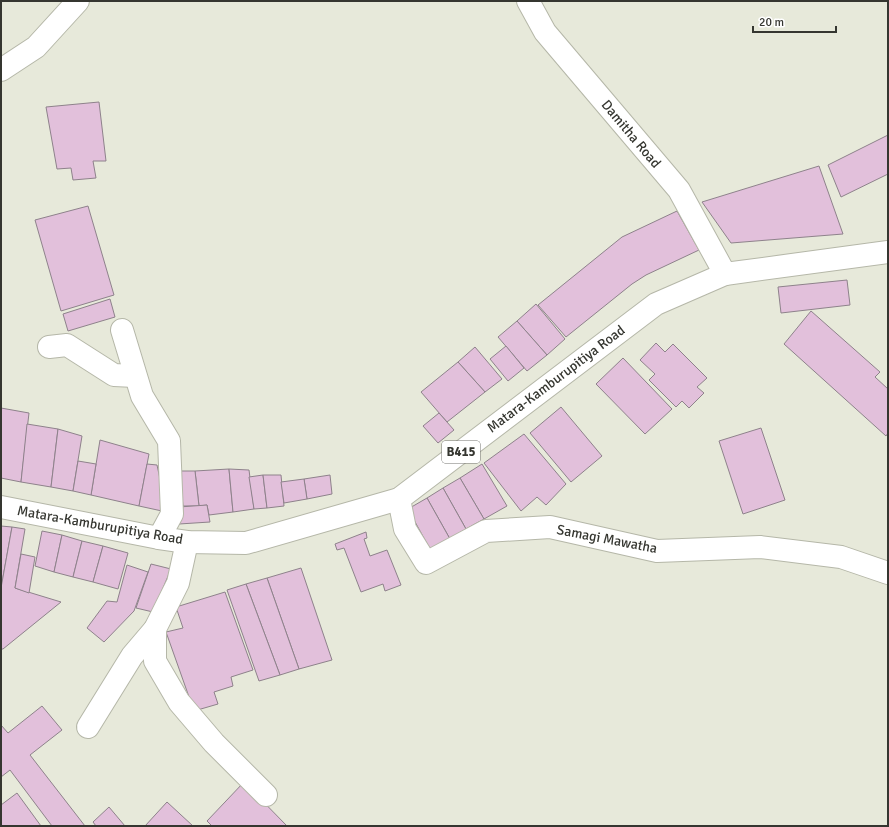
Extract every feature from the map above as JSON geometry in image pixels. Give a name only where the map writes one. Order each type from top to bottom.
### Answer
[{"type":"street","points":[[1,70],[36,47],[78,1]]},
{"type":"street","name":"Damitha Road","points":[[528,1],[545,32],[679,190],[725,274]]},
{"type":"street","name":"Matara-Kamburupitiya Road","points":[[1,507],[159,538],[187,542],[246,543],[399,499],[656,304],[725,274],[888,252]]},
{"type":"street","points":[[122,330],[142,396],[169,441],[172,514],[159,538]]},
{"type":"street","points":[[49,347],[67,344],[114,375],[135,376]]},
{"type":"street","name":"Samagi Mawatha","points":[[399,499],[405,529],[426,563],[486,531],[550,527],[657,551],[760,547],[841,557],[888,573]]},
{"type":"street","points":[[88,727],[132,656],[155,629],[178,584],[187,542]]},
{"type":"street","points":[[155,629],[155,661],[179,702],[214,743],[266,795]]},
{"type":"building","points":[[99,102],[106,161],[93,161],[96,178],[73,180],[71,168],[57,169],[46,107]]},
{"type":"building","points":[[888,135],[888,174],[841,197],[828,165]]},
{"type":"building","points":[[819,166],[843,234],[731,243],[702,202]]},
{"type":"building","points":[[88,206],[114,295],[61,311],[35,220]]},
{"type":"building","points":[[677,211],[699,250],[646,275],[632,284],[566,337],[538,305],[622,237]]},
{"type":"building","points":[[847,280],[850,305],[781,313],[778,287]]},
{"type":"building","points":[[110,299],[115,317],[68,331],[63,314]]},
{"type":"building","points":[[536,304],[565,339],[547,355],[517,321]]},
{"type":"building","points":[[811,311],[880,372],[875,377],[888,389],[888,433],[886,436],[784,344]]},
{"type":"building","points":[[517,321],[547,355],[527,371],[498,337]]},
{"type":"building","points":[[656,343],[665,352],[673,344],[707,378],[697,387],[704,393],[689,408],[682,401],[676,407],[649,380],[655,374],[640,360]]},
{"type":"building","points":[[506,346],[524,368],[508,381],[490,359]]},
{"type":"building","points":[[475,347],[502,379],[485,392],[458,362]]},
{"type":"building","points":[[623,358],[672,409],[645,434],[596,384]]},
{"type":"building","points":[[458,362],[485,392],[447,422],[421,392]]},
{"type":"building","points":[[561,407],[602,456],[571,482],[530,433]]},
{"type":"building","points":[[1,408],[29,413],[21,482],[1,478]]},
{"type":"building","points":[[439,413],[454,430],[438,443],[423,426]]},
{"type":"building","points":[[27,424],[58,429],[51,487],[21,482]]},
{"type":"building","points":[[761,428],[785,500],[743,514],[719,441]]},
{"type":"building","points":[[58,429],[82,436],[73,491],[51,487]]},
{"type":"building","points":[[524,434],[566,484],[546,505],[537,497],[521,511],[484,463]]},
{"type":"building","points":[[100,440],[149,454],[139,506],[91,495]]},
{"type":"building","points":[[78,461],[96,464],[91,495],[73,491]]},
{"type":"building","points":[[147,464],[157,465],[164,498],[162,511],[139,506]]},
{"type":"building","points":[[482,464],[507,506],[484,519],[460,478]]},
{"type":"building","points":[[229,469],[233,512],[209,515],[207,505],[199,506],[195,471]]},
{"type":"building","points":[[229,469],[249,470],[254,509],[233,512]]},
{"type":"building","points":[[179,471],[195,471],[199,506],[183,506]]},
{"type":"building","points":[[263,475],[267,508],[254,509],[249,477]]},
{"type":"building","points":[[263,475],[281,475],[284,506],[267,508]]},
{"type":"building","points":[[330,475],[332,494],[307,499],[304,479]]},
{"type":"building","points":[[460,478],[484,519],[466,529],[443,488]]},
{"type":"building","points":[[304,479],[307,499],[284,503],[281,482]]},
{"type":"building","points":[[443,488],[466,529],[450,539],[427,498]]},
{"type":"building","points":[[427,498],[450,539],[431,551],[408,509]]},
{"type":"building","points":[[207,505],[210,522],[179,524],[179,507]]},
{"type":"building","points":[[1,526],[12,527],[1,588]]},
{"type":"building","points":[[12,527],[25,529],[15,588],[61,602],[3,649],[1,649],[1,588]]},
{"type":"building","points":[[42,531],[62,535],[54,572],[35,566]]},
{"type":"building","points":[[366,532],[367,538],[364,539],[370,556],[387,550],[401,585],[385,591],[383,584],[361,592],[344,548],[337,550],[335,544]]},
{"type":"building","points":[[62,535],[82,541],[73,577],[54,572]]},
{"type":"building","points":[[82,541],[103,546],[93,582],[73,577]]},
{"type":"building","points":[[103,546],[128,553],[118,589],[93,582]]},
{"type":"building","points":[[21,554],[35,557],[29,593],[15,588]]},
{"type":"building","points":[[151,564],[171,569],[153,612],[136,608]]},
{"type":"building","points":[[127,565],[148,572],[134,611],[104,642],[87,628],[107,601],[117,602]]},
{"type":"building","points":[[301,568],[332,660],[299,669],[267,578]]},
{"type":"building","points":[[267,578],[299,669],[280,675],[246,584]]},
{"type":"building","points":[[246,584],[280,675],[259,681],[227,590]]},
{"type":"building","points":[[225,592],[253,670],[231,677],[233,686],[214,692],[218,704],[194,711],[166,632],[183,628],[176,607]]},
{"type":"building","points":[[42,706],[62,730],[30,755],[85,826],[52,826],[10,770],[1,777],[1,725],[8,733]]},
{"type":"building","points":[[244,782],[287,826],[212,826],[207,821]]},
{"type":"building","points":[[17,793],[41,826],[1,826],[1,805]]},
{"type":"building","points":[[167,802],[193,826],[145,826]]},
{"type":"building","points":[[109,807],[125,826],[96,826],[93,822]]}]
